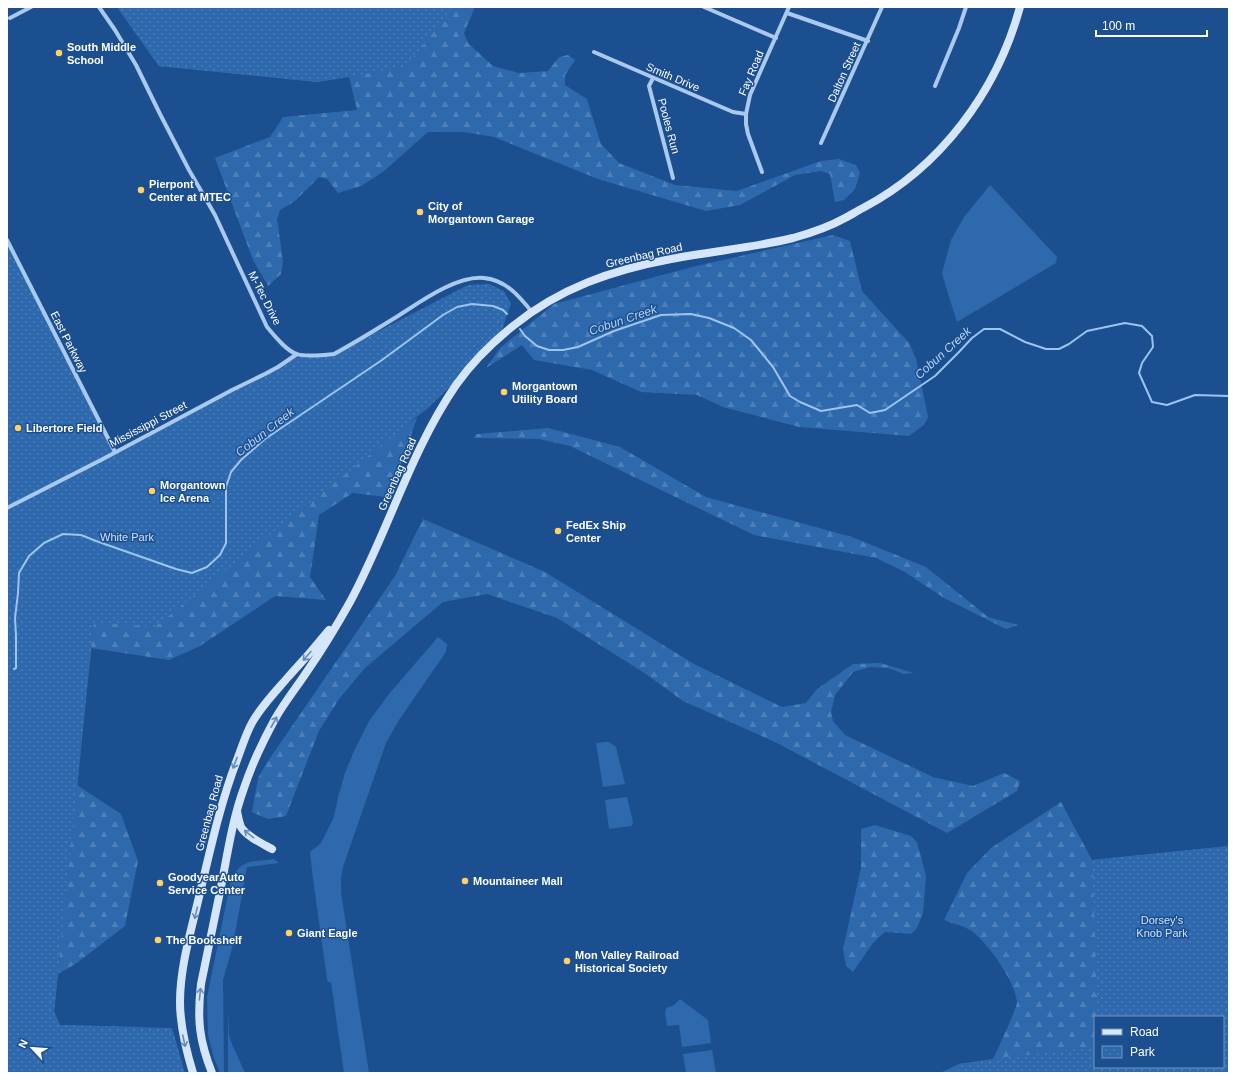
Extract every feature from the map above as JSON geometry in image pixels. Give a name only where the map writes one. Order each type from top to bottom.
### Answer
[{"type":"main road","name":"Greenbag Road","points":[[212,1073],[201,1040],[198,1016],[201,984],[236,811],[262,742],[342,616],[370,562],[417,454],[444,404],[458,382],[478,359],[513,326],[553,299],[601,276],[670,259],[735,249],[795,237],[819,230],[844,219],[875,202],[918,171],[940,150],[960,126],[984,91],[1001,60],[1015,26],[1020,7]]},
{"type":"main road","name":"Greenbag Road","points":[[193,1073],[186,1052],[183,1034],[180,1000],[182,979],[220,808],[248,731],[262,707],[342,616]]},
{"type":"main road","points":[[236,811],[244,831],[272,849]]},
{"type":"street","points":[[10,18],[31,7]]},
{"type":"street","name":"M-Tec Drive","points":[[98,7],[115,30],[136,65],[185,163],[215,215],[267,327],[277,338],[296,354]]},
{"type":"street","points":[[704,7],[776,38]]},
{"type":"street","name":"Fay Road","points":[[762,172],[748,134],[746,114],[750,95],[789,7]]},
{"type":"street","name":"Dalton Street","points":[[821,143],[882,7]]},
{"type":"street","points":[[935,86],[966,7]]},
{"type":"street","points":[[787,13],[868,41]]},
{"type":"street","name":"Smith Drive","points":[[594,52],[733,112],[746,114]]},
{"type":"street","name":"Pooles Run","points":[[653,78],[649,86],[674,178]]},
{"type":"street","name":"East Parkway","points":[[7,240],[115,452]]},
{"type":"street","points":[[296,354],[322,356],[334,354],[453,284],[472,278],[484,278],[499,282],[511,289],[532,312]]},
{"type":"street","name":"Mississippi Street","points":[[7,508],[271,371],[296,354]]},
{"type":"green space","points":[[117,7],[475,7],[464,33],[468,43],[493,66],[519,73],[548,71],[559,57],[568,55],[575,60],[565,75],[565,85],[587,99],[601,144],[619,163],[675,185],[737,191],[821,161],[839,159],[856,165],[860,173],[855,189],[844,200],[835,202],[830,174],[821,171],[795,175],[740,205],[706,211],[598,179],[494,137],[464,132],[428,132],[383,172],[361,186],[338,193],[327,179],[319,177],[295,201],[280,210],[277,218],[283,262],[281,274],[268,286],[253,260],[215,158],[270,137],[283,117],[357,110],[349,77],[317,82],[159,66]]},
{"type":"green space","points":[[117,7],[452,7],[406,67],[317,82],[159,66]]},
{"type":"green space","points":[[990,185],[1057,257],[1056,263],[957,322],[942,273],[951,240],[964,217]]},
{"type":"green space","points":[[833,235],[850,241],[862,291],[909,343],[916,359],[928,417],[924,425],[909,436],[799,427],[723,407],[697,395],[641,392],[592,370],[534,360],[522,345],[486,368],[500,348],[554,304],[692,267]]},
{"type":"green space","name":"White Park","points":[[7,240],[115,452],[297,354],[334,354],[468,285],[489,284],[504,291],[511,304],[500,338],[428,408],[155,627],[94,622],[54,1012],[60,1025],[172,1028],[185,1073],[7,1073]]},
{"type":"green space","points":[[417,418],[403,459],[385,497],[353,493],[319,515],[310,577],[326,600],[275,596],[200,646],[169,660],[91,648],[77,785],[121,814],[138,861],[125,926],[77,963],[58,974],[54,1012],[60,1025],[142,1027],[138,1073],[7,1073],[7,689],[16,668]]},
{"type":"green space","points":[[548,428],[620,447],[706,497],[852,537],[926,567],[988,617],[1018,625],[1006,629],[944,598],[903,571],[876,558],[754,535],[570,446],[539,439],[474,438],[477,434]]},
{"type":"green space","points":[[423,519],[545,572],[694,664],[782,707],[806,703],[817,689],[853,664],[880,663],[914,673],[904,674],[888,668],[870,667],[853,672],[835,695],[831,712],[833,721],[845,735],[933,777],[973,786],[1004,773],[1020,781],[1017,791],[947,833],[775,742],[683,701],[646,674],[557,618],[487,594],[443,602],[365,668],[339,699],[319,731],[286,816],[268,819],[252,812],[258,778],[266,764],[395,576]]},
{"type":"green space","points":[[438,637],[447,644],[446,652],[399,720],[386,743],[343,867],[341,892],[369,1073],[344,1073],[331,982],[328,982],[327,979],[310,852],[321,843],[333,819],[345,773],[369,721],[389,694]]},
{"type":"green space","points":[[609,742],[616,747],[625,784],[603,787],[596,743]]},
{"type":"green space","points":[[627,797],[633,822],[632,826],[609,829],[605,800]]},
{"type":"green space","points":[[1061,802],[1092,860],[1229,846],[1229,1073],[940,1073],[959,1064],[993,1059],[1017,1002],[1012,984],[986,945],[970,930],[944,920],[967,873],[991,848]]},
{"type":"green space","points":[[875,825],[911,836],[917,842],[926,876],[923,913],[917,928],[911,934],[885,932],[873,943],[853,972],[846,966],[843,949],[861,868],[861,829]]},
{"type":"green space","name":"Dorsey's Knob Park","points":[[1229,846],[1229,1073],[958,1073],[959,1064],[1094,1046],[1094,1068],[1224,1068],[1224,1016],[1098,1016],[1092,860]]},
{"type":"green space","points":[[274,859],[279,863],[247,867],[233,945],[223,980],[224,1073],[220,1073],[214,1058],[208,1035],[207,997],[230,885],[237,870],[246,863]]},
{"type":"green space","points":[[680,999],[708,1020],[711,1043],[682,1047],[679,1025],[667,1026],[665,1012],[666,1008],[674,1005]]},
{"type":"green space","points":[[228,1011],[229,1035],[245,1073],[228,1073]]},
{"type":"green space","points":[[712,1050],[716,1073],[686,1073],[683,1054]]},
{"type":"waterway","name":"Cobun Creek","points":[[14,669],[16,668],[15,618],[19,573],[29,556],[44,543],[63,534],[81,535],[176,569],[192,573],[207,567],[220,555],[226,543],[226,487],[231,472],[241,460],[265,439],[382,360],[443,315],[457,307],[472,304],[493,306],[503,310],[507,314]]},
{"type":"waterway","name":"Cobun Creek","points":[[520,329],[525,336],[537,346],[549,350],[563,350],[578,347],[614,331],[661,315],[691,314],[709,318],[734,328],[751,340],[773,367],[790,396],[800,402],[821,411],[857,405],[870,413],[885,410],[935,376],[972,338],[984,329],[1000,329],[1025,342],[1046,349],[1059,349],[1069,344],[1087,331],[1125,323],[1142,326],[1152,336],[1153,347],[1142,363],[1139,373],[1152,402],[1167,405],[1195,395],[1229,396]]},
{"type":"place","name":"South Middle School","points":[[59,53]]},
{"type":"place","name":"Pierpont Center at MTEC","points":[[141,190]]},
{"type":"place","name":"City of Morgantown Garage","points":[[420,212]]},
{"type":"place","name":"Morgantown Utility Board","points":[[504,392]]},
{"type":"place","name":"Libertore Field","points":[[18,428]]},
{"type":"place","name":"Morgantown Ice Arena","points":[[152,491]]},
{"type":"place","name":"FedEx Ship Center","points":[[558,531]]},
{"type":"place","name":"Mountaineer Mall","points":[[465,881]]},
{"type":"place","name":"GoodyearAuto Service Center","points":[[160,883]]},
{"type":"place","name":"Giant Eagle","points":[[289,933]]},
{"type":"place","name":"The Bookshelf","points":[[158,940]]},
{"type":"place","name":"Mon Valley Railroad Historical Society","points":[[567,961]]}]
